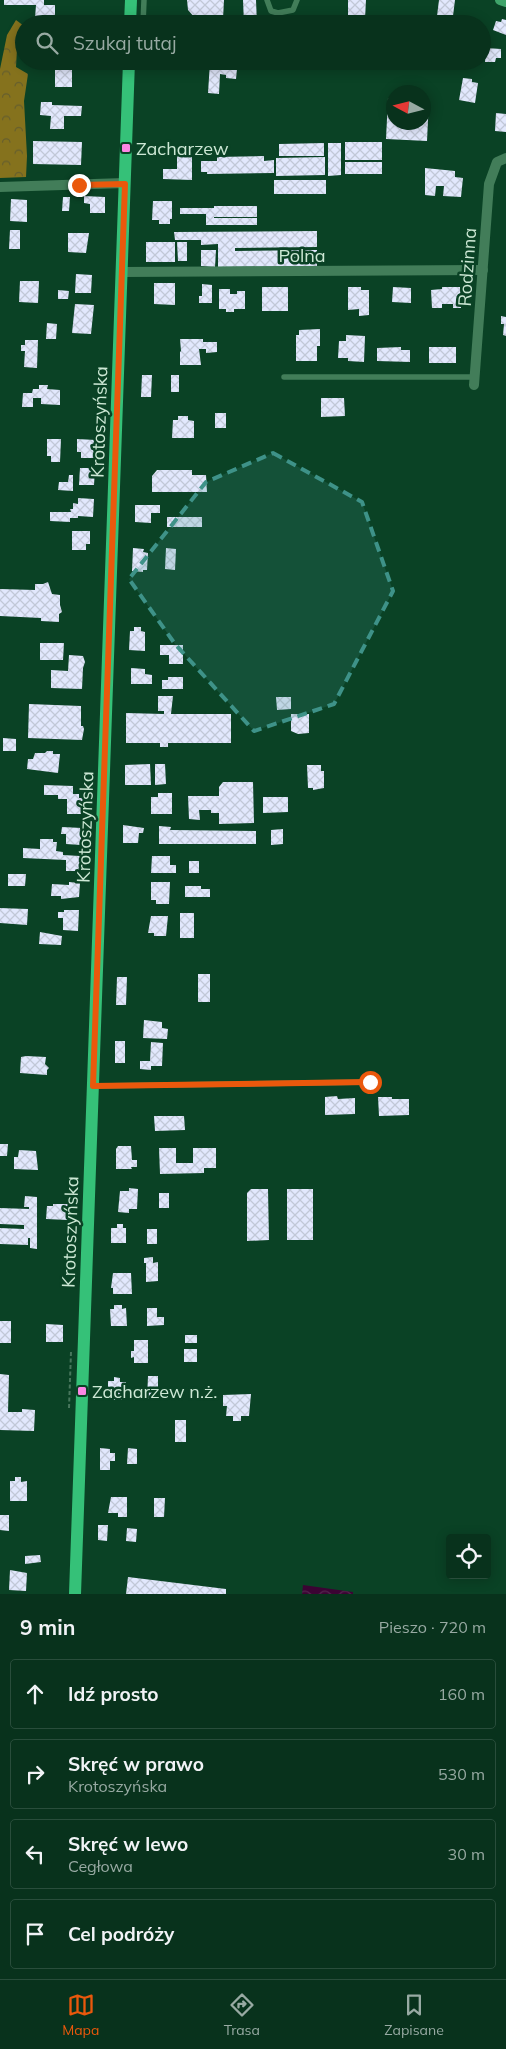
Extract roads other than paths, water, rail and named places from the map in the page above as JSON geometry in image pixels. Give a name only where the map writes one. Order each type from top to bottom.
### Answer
[{"type":"main road","points":[[130,15],[131,0]]},
{"type":"main road","name":"Krotoszyńska","points":[[75,1594],[129,70]]},
{"type":"street","points":[[500,0],[506,2]]},
{"type":"street","name":"Rodzinna","points":[[474,381],[489,184],[497,162],[506,158]]},
{"type":"street","points":[[0,187],[125,184]]},
{"type":"street","name":"Polna","points":[[122,272],[483,270]]},
{"type":"lane","points":[[143,15],[144,0]]},
{"type":"lane","points":[[267,0],[271,11],[278,13],[293,10],[297,0]]},
{"type":"lane","points":[[284,377],[474,381]]},
{"type":"lane","points":[[93,1086],[370,1082]]},
{"type":"water","points":[[303,1585],[353,1592],[353,1594],[302,1594]]},
{"type":"place","name":"Zacharzew","points":[[126,148]]},
{"type":"place","name":"Zacharzew n.ż.","points":[[82,1391]]}]
